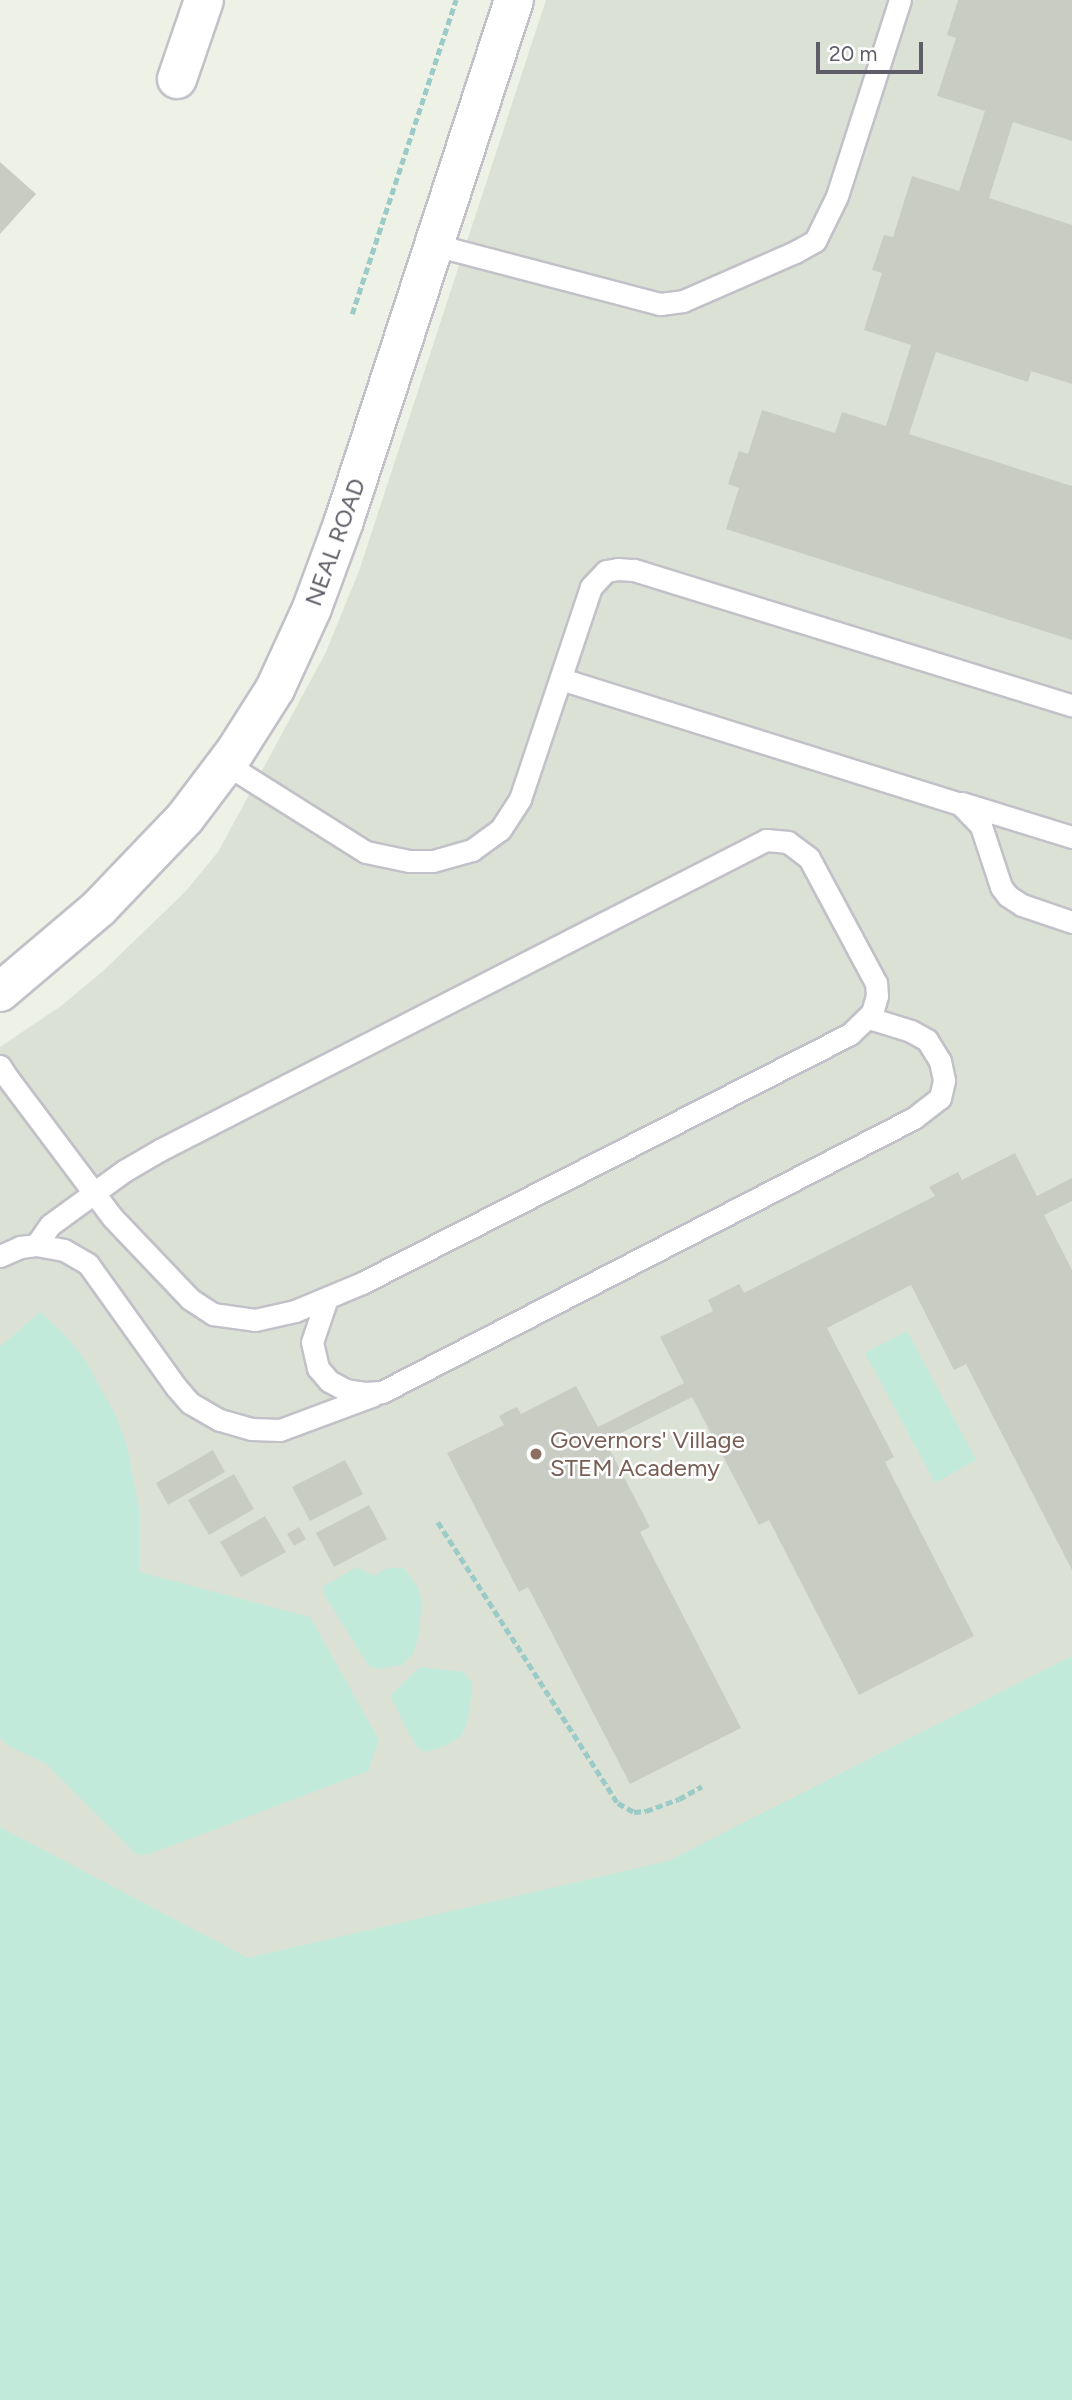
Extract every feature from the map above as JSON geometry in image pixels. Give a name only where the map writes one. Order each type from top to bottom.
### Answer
[{"type":"street","points":[[177,79],[204,0]]},
{"type":"street","name":"NEAL ROAD","points":[[0,992],[99,908],[149,858],[185,818],[226,764],[275,689],[312,608],[353,495],[514,0]]},
{"type":"lane","points":[[435,245],[660,304],[682,301],[795,252],[815,240],[837,196],[900,0]]},
{"type":"lane","points":[[226,764],[366,852],[409,861],[453,857],[486,841],[509,819],[520,799],[591,587],[606,571],[618,569],[634,570],[1072,706]]},
{"type":"lane","points":[[561,679],[1072,837]]},
{"type":"lane","points":[[943,797],[960,804],[981,826],[1001,887],[1008,896],[1022,905],[1072,922]]},
{"type":"lane","points":[[0,1066],[94,1193],[112,1217],[190,1299],[213,1314],[242,1319],[270,1318],[362,1283],[850,1034],[869,1018],[875,1003],[876,983],[817,870],[798,848],[776,839],[765,840],[160,1150],[94,1193],[50,1225],[36,1245]]},
{"type":"lane","points":[[0,1256],[20,1247],[36,1245],[64,1251],[88,1264],[190,1404],[219,1420],[252,1429],[280,1430],[382,1392],[926,1112],[940,1098],[943,1089],[943,1070],[936,1052],[926,1040],[911,1031],[869,1018]]},
{"type":"lane","points":[[327,1297],[312,1342],[318,1368],[329,1381],[346,1390],[382,1392]]},
{"type":"path","points":[[352,314],[456,0]]},
{"type":"path","points":[[438,1522],[618,1803],[634,1812],[646,1811],[679,1799],[702,1786]]},
{"type":"shaded area","name":"Governors' Village STEM Academy","points":[[546,0],[1072,0],[1072,2400],[0,1862],[0,1047],[61,1006],[103,971],[185,892],[218,852],[326,652],[359,571]]},
{"type":"green space","points":[[40,1312],[67,1337],[86,1362],[116,1416],[127,1446],[139,1509],[139,1572],[310,1617],[379,1740],[368,1771],[150,1854],[137,1855],[46,1764],[9,1746],[0,1738],[0,1347]]},
{"type":"green space","points":[[907,1331],[976,1460],[935,1483],[865,1353]]},
{"type":"green space","points":[[357,1567],[373,1576],[388,1568],[404,1568],[418,1588],[422,1601],[418,1640],[412,1655],[402,1665],[377,1669],[368,1665],[323,1593],[324,1586]]},
{"type":"green space","points":[[1072,1656],[1072,2400],[0,2400],[0,1827],[248,1958],[668,1861]]},
{"type":"green space","points":[[420,1667],[463,1672],[471,1681],[472,1691],[467,1724],[460,1737],[443,1747],[425,1752],[416,1746],[390,1696]]},
{"type":"building","points":[[958,0],[1072,0],[1072,141],[1013,122],[989,198],[1072,225],[1072,384],[1031,371],[1028,382],[936,352],[909,434],[1072,486],[1072,640],[726,529],[739,488],[728,484],[739,451],[748,454],[762,410],[835,433],[842,412],[886,426],[911,345],[864,330],[882,273],[872,270],[884,235],[893,237],[912,176],[959,191],[985,111],[937,96],[956,38],[947,35]]},
{"type":"building","points":[[0,162],[36,194],[0,234]]},
{"type":"building","points":[[1015,1153],[1037,1196],[1072,1178],[1072,1201],[1044,1215],[1072,1270],[1072,1570],[966,1364],[954,1370],[911,1285],[827,1328],[894,1457],[885,1462],[974,1636],[859,1695],[769,1520],[759,1525],[692,1397],[605,1441],[650,1527],[640,1532],[741,1728],[630,1784],[528,1587],[519,1592],[447,1453],[504,1425],[499,1416],[506,1412],[517,1407],[521,1414],[576,1386],[598,1427],[684,1383],[660,1337],[713,1311],[708,1300],[739,1284],[744,1293],[935,1196],[929,1187],[958,1172],[962,1180]]},
{"type":"building","points":[[213,1450],[225,1472],[168,1505],[156,1483]]},
{"type":"building","points":[[345,1460],[363,1494],[310,1521],[292,1487]]},
{"type":"building","points":[[234,1474],[254,1509],[209,1535],[188,1500]]},
{"type":"building","points":[[369,1505],[387,1539],[334,1567],[316,1533]]},
{"type":"building","points":[[265,1516],[286,1552],[241,1577],[220,1542]]},
{"type":"building","points":[[299,1527],[306,1539],[294,1546],[287,1534]]},
{"type":"place","name":"Governors' Village STEM Academy","points":[[536,1454]]}]
